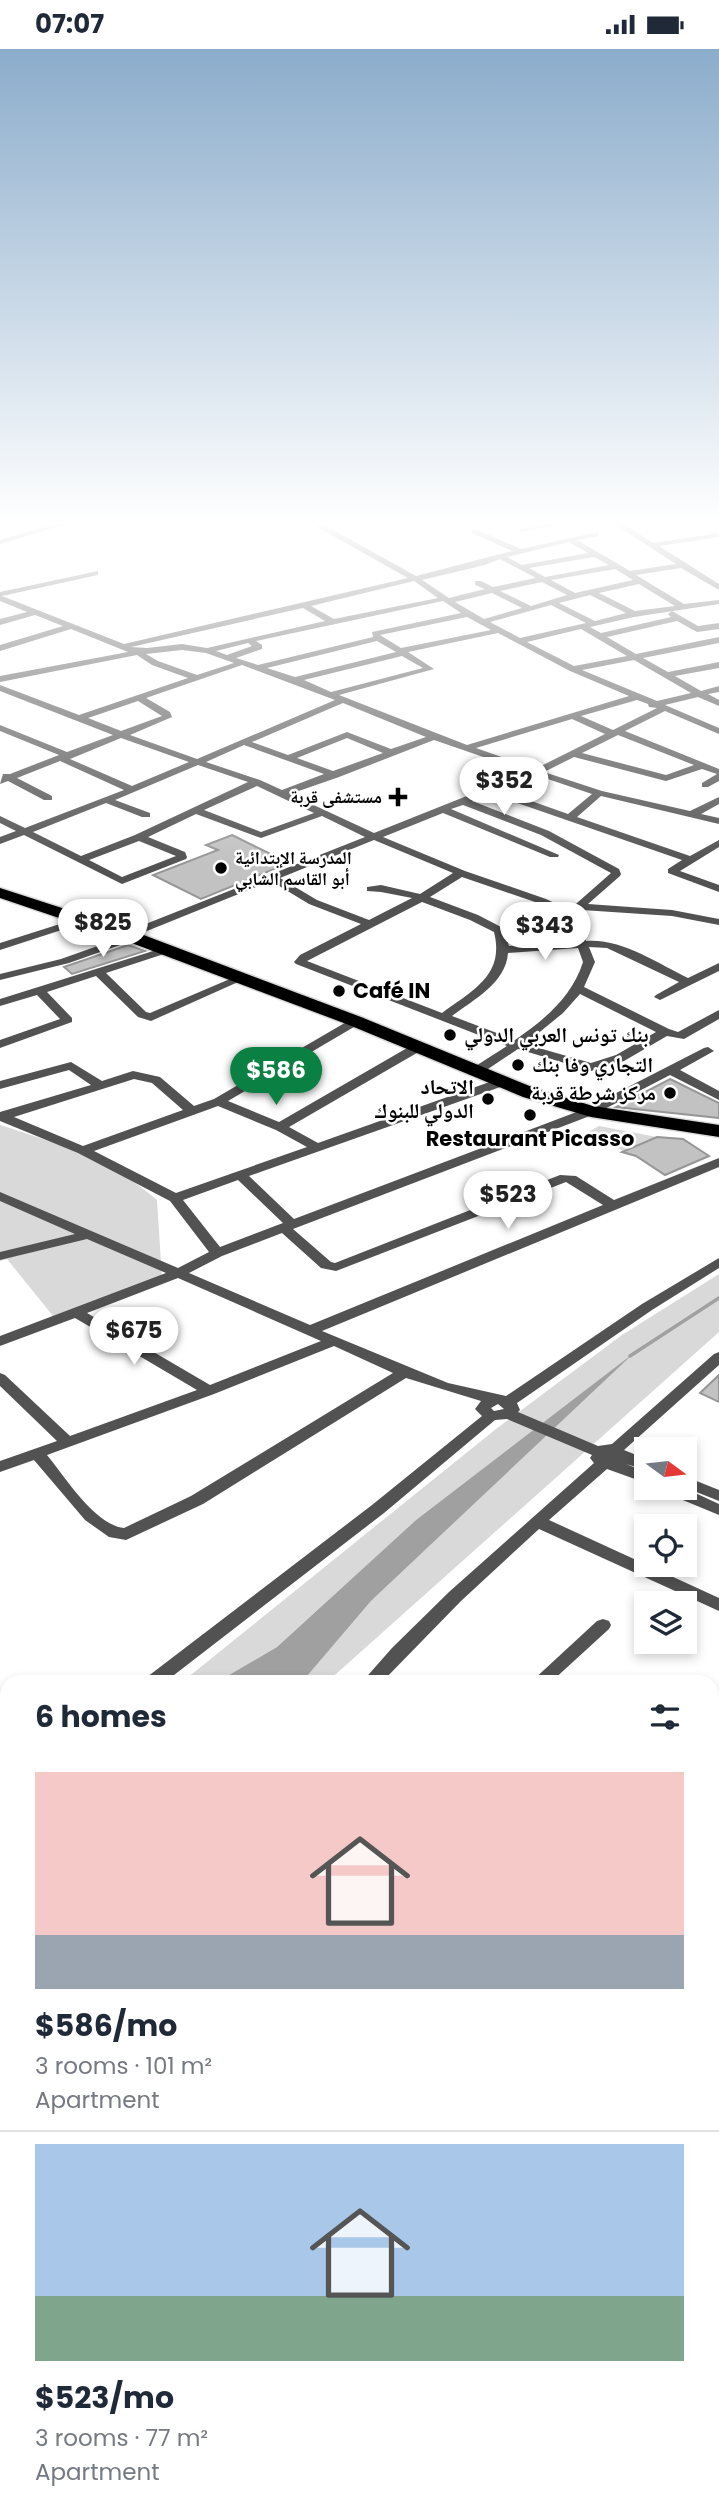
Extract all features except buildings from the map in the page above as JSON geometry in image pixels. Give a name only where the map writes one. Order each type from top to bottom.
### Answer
[{"type":"highway","points":[[3,896],[130,936],[355,1021],[502,1082],[591,1111],[718,1131]]},
{"type":"street","points":[[0,648],[42,635]]},
{"type":"street","points":[[95,635],[140,652],[155,663],[196,678]]},
{"type":"street","points":[[124,646],[172,635]]},
{"type":"street","points":[[207,651],[272,635]]},
{"type":"street","points":[[332,694],[430,669],[374,635]]},
{"type":"street","points":[[295,680],[478,635]]},
{"type":"street","points":[[509,635],[573,669],[652,705],[719,731]]},
{"type":"street","points":[[519,641],[544,635]]},
{"type":"street","points":[[600,636],[719,703]]},
{"type":"street","points":[[255,668],[378,638]]},
{"type":"street","points":[[226,658],[260,647],[249,640]]},
{"type":"street","points":[[573,669],[719,640]]},
{"type":"street","points":[[0,679],[140,652],[182,647],[207,651],[332,694],[433,737],[599,793],[719,821]]},
{"type":"street","points":[[80,718],[241,663]]},
{"type":"street","points":[[667,675],[719,666]]},
{"type":"street","points":[[0,688],[257,782],[372,836],[570,915],[589,962],[579,989],[516,1045],[475,1072]]},
{"type":"street","points":[[652,705],[719,689]]},
{"type":"street","points":[[0,698],[15,693]]},
{"type":"street","points":[[3,777],[126,735],[168,716],[136,697]]},
{"type":"street","points":[[467,748],[636,697]]},
{"type":"street","points":[[0,841],[132,790],[344,699]]},
{"type":"street","points":[[0,978],[70,960],[536,772],[663,709]]},
{"type":"street","points":[[573,716],[719,772]]},
{"type":"street","points":[[0,728],[132,790]]},
{"type":"street","points":[[290,757],[347,735],[393,753]]},
{"type":"street","points":[[282,793],[433,737]]},
{"type":"street","points":[[243,742],[336,775]]},
{"type":"street","points":[[574,754],[666,778],[704,765]]},
{"type":"street","points":[[3,777],[48,798]]},
{"type":"street","points":[[705,785],[719,777]]},
{"type":"street","points":[[80,860],[139,837],[257,782]]},
{"type":"street","points":[[490,790],[688,859]]},
{"type":"street","points":[[569,818],[599,793]]},
{"type":"street","points":[[106,800],[146,815]]},
{"type":"street","points":[[693,814],[719,800]]},
{"type":"street","points":[[463,801],[532,827],[616,873],[570,915]]},
{"type":"street","points":[[442,809],[554,855]]},
{"type":"street","points":[[196,811],[259,835],[325,812]]},
{"type":"street","points":[[0,819],[124,881],[182,857],[181,854],[139,837]]},
{"type":"street","points":[[719,842],[672,871],[719,888]]},
{"type":"street","points":[[537,863],[572,847]]},
{"type":"street","points":[[461,873],[421,898],[304,957],[300,962],[516,1045],[591,1067],[612,1061],[665,1033]]},
{"type":"street","points":[[271,877],[313,902],[370,924]]},
{"type":"street","points":[[371,889],[384,887],[421,898],[499,930],[505,950],[500,970],[444,1017]]},
{"type":"street","points":[[580,907],[672,913],[719,922]]},
{"type":"street","points":[[0,947],[82,920]]},
{"type":"street","points":[[505,950],[583,943],[611,946],[688,982]]},
{"type":"street","points":[[0,1003],[166,950]]},
{"type":"street","points":[[660,997],[719,966]]},
{"type":"street","points":[[99,972],[147,1017],[156,1016],[241,978]]},
{"type":"street","points":[[579,989],[665,1033],[680,1035],[719,1014]]},
{"type":"street","points":[[0,1044],[68,1020],[41,992]]},
{"type":"street","points":[[83,1150],[218,1101],[355,1021]]},
{"type":"street","points":[[280,1127],[418,1047]]},
{"type":"street","points":[[0,1341],[177,1274],[217,1253],[591,1111],[672,1072],[708,1051]]},
{"type":"street","points":[[0,1085],[71,1066],[100,1085]]},
{"type":"street","points":[[672,1072],[719,1096]]},
{"type":"street","points":[[1,1117],[133,1075],[150,1077],[192,1111]]},
{"type":"street","points":[[175,1198],[502,1082]]},
{"type":"street","points":[[218,1101],[280,1127],[318,1148]]},
{"type":"street","points":[[1,1117],[83,1150],[175,1198],[217,1253]]},
{"type":"street","points":[[311,1330],[719,1162]]},
{"type":"street","points":[[240,1175],[326,1265],[337,1267],[565,1178],[572,1179],[614,1206]]},
{"type":"street","points":[[0,1196],[405,1372],[443,1386],[488,1408],[510,1411],[634,1471]]},
{"type":"street","points":[[0,1256],[86,1235]]},
{"type":"street","points":[[510,1411],[647,1307],[719,1262]]},
{"type":"street","points":[[77,1313],[209,1391]]},
{"type":"street","points":[[0,1468],[209,1391],[334,1341]]},
{"type":"street","points":[[377,1675],[408,1641],[607,1456],[719,1357]]},
{"type":"street","points":[[38,1454],[99,1525],[117,1535],[126,1534],[197,1500],[405,1372]]},
{"type":"street","points":[[0,1378],[67,1442]]},
{"type":"street","points":[[162,1675],[378,1509],[488,1408]]},
{"type":"street","points":[[607,1456],[634,1462]]},
{"type":"street","points":[[697,1487],[719,1496]]},
{"type":"street","points":[[696,1500],[719,1510]]},
{"type":"street","points":[[538,1522],[719,1605]]},
{"type":"street","points":[[548,1675],[603,1625]]},
{"type":"shaded area","points":[[0,1125],[63,1146],[102,1163],[157,1200],[162,1278],[53,1316],[7,1259],[0,1261]]},
{"type":"shaded area","points":[[599,1126],[657,1137],[623,1151],[588,1132]]},
{"type":"shaded area","points":[[719,1274],[719,1332],[335,1675],[308,1675],[371,1601],[626,1360],[416,1520],[277,1647],[229,1675],[191,1675],[496,1429],[622,1335]]},
{"type":"shaded area","points":[[634,1353],[371,1601],[308,1675],[229,1675],[277,1647],[416,1520]]},
{"type":"waterway","points":[[630,1356],[719,1298]]},
{"type":"place","name":"مستشفى قربة","points":[[398,797]]},
{"type":"place","name":"المدرسة الإبتدائية أبو القاسم الشابي","points":[[221,868]]},
{"type":"place","name":"Café IN","points":[[339,991]]},
{"type":"place","name":"بنك تونس العربي الدولي","points":[[450,1035]]},
{"type":"place","name":"التجاري وفا بنك","points":[[518,1065]]},
{"type":"place","name":"مركز شرطة قربة","points":[[670,1093]]},
{"type":"place","name":"الاتحاد الدولي للبنوك","points":[[488,1099]]},
{"type":"place","name":"Restaurant Picasso","points":[[530,1115]]}]
